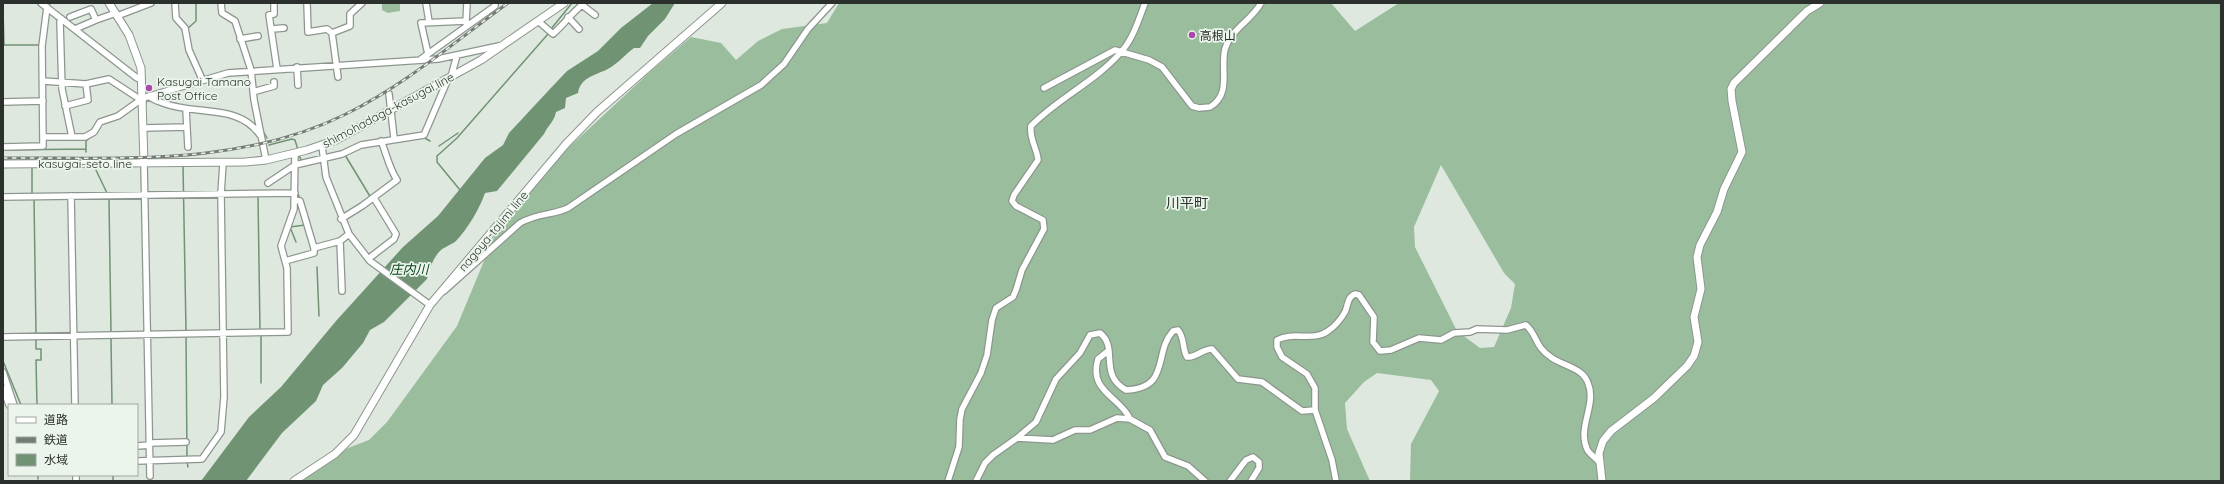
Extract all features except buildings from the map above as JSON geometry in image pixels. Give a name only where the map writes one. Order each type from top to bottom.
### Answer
[{"type":"main road","name":"kasugai-seto line","points":[[3,164],[144,163],[143,128],[145,98],[141,68],[134,47],[109,3]]},
{"type":"main road","name":"shimohadaga-kasugai line","points":[[144,163],[223,163],[266,160],[322,146],[449,78],[505,45],[564,3]]},
{"type":"main road","name":"nagoya-tajimi line","points":[[294,481],[335,454],[354,435],[430,305],[581,128],[722,3]]},
{"type":"main road","points":[[1602,481],[1599,453],[1603,441],[1611,431],[1654,398],[1688,366],[1694,356],[1698,342],[1694,317],[1701,290],[1698,257],[1700,245],[1717,212],[1724,189],[1742,152],[1731,89],[1734,83],[1806,11],[1820,3]]},
{"type":"street","points":[[41,3],[137,78],[142,80]]},
{"type":"street","points":[[75,30],[96,20],[151,3]]},
{"type":"street","points":[[175,3],[176,18],[185,28],[189,50],[202,79]]},
{"type":"street","points":[[221,3],[222,13],[235,21],[251,70],[253,92],[266,160]]},
{"type":"street","points":[[274,3],[274,14],[269,15],[277,69]]},
{"type":"street","points":[[306,3],[308,32],[327,30],[332,33]]},
{"type":"street","points":[[332,33],[350,26],[350,14],[362,3]]},
{"type":"street","points":[[426,3],[429,22]]},
{"type":"street","points":[[466,24],[467,3]]},
{"type":"street","points":[[421,59],[466,24],[495,6],[495,3]]},
{"type":"street","points":[[440,294],[453,285],[520,223],[536,215],[563,211],[676,134],[761,85],[784,64],[808,29],[832,3]]},
{"type":"street","points":[[948,481],[959,447],[961,414],[981,373],[987,355],[996,308],[1013,296],[1022,270],[1044,229],[1043,220],[1016,206],[1012,201],[1014,195],[1038,160],[1038,153],[1032,139],[1031,126],[1056,104],[1080,88],[1122,52],[1145,3]]},
{"type":"street","points":[[1044,88],[1115,50],[1149,60],[1162,67],[1192,106],[1207,108],[1216,102],[1222,94],[1225,83],[1224,51],[1228,40],[1253,14],[1261,3]]},
{"type":"street","points":[[538,21],[553,34],[568,17],[583,4],[595,15]]},
{"type":"street","points":[[3,147],[44,146],[42,46],[47,8]]},
{"type":"street","points":[[70,17],[91,9],[96,20]]},
{"type":"street","points":[[568,17],[579,29]]},
{"type":"street","points":[[62,19],[60,22],[62,82],[65,106],[72,137]]},
{"type":"street","points":[[428,54],[421,23],[466,24]]},
{"type":"street","points":[[272,29],[284,28]]},
{"type":"street","points":[[332,33],[338,77]]},
{"type":"street","points":[[240,39],[258,36]]},
{"type":"street","points":[[44,137],[91,135],[100,122],[118,116],[145,98],[202,79],[228,73],[251,70],[421,59],[457,55],[505,45]]},
{"type":"street","points":[[268,183],[295,165],[342,154],[361,145],[394,138],[424,134],[449,78],[457,55]]},
{"type":"street","points":[[297,67],[298,85]]},
{"type":"street","points":[[43,81],[86,84],[109,79],[138,98],[145,98],[186,109],[233,114],[253,124],[261,135]]},
{"type":"street","points":[[253,92],[274,86],[274,82]]},
{"type":"street","points":[[65,106],[88,100],[86,84]]},
{"type":"street","points":[[389,94],[394,138]]},
{"type":"street","points":[[3,102],[43,101]]},
{"type":"street","points":[[186,109],[188,147]]},
{"type":"street","points":[[143,128],[187,127]]},
{"type":"street","points":[[341,218],[374,198],[397,180],[389,167],[389,159],[381,141]]},
{"type":"street","points":[[322,146],[325,158],[326,177],[341,218],[349,234],[376,266],[430,305]]},
{"type":"street","points":[[3,337],[288,332],[285,261],[281,246],[294,209],[295,153]]},
{"type":"street","points":[[144,163],[146,195],[150,476]]},
{"type":"street","points":[[138,461],[202,459],[221,432],[224,398],[221,194],[223,163]]},
{"type":"street","points":[[3,197],[295,193]]},
{"type":"street","points":[[71,196],[75,404]]},
{"type":"street","points":[[372,256],[394,239],[396,234],[374,198]]},
{"type":"street","points":[[285,261],[314,253],[314,248],[300,201],[294,200]]},
{"type":"street","points":[[314,248],[340,241],[349,234]]},
{"type":"street","points":[[340,241],[342,291]]},
{"type":"street","points":[[1336,481],[1332,460],[1315,410],[1316,388],[1307,374],[1282,357],[1277,347],[1277,340],[1283,336],[1316,336],[1328,331],[1341,318],[1350,298],[1354,294],[1359,295],[1374,317],[1373,342],[1380,351],[1384,352],[1420,338],[1440,340],[1454,333],[1470,332],[1477,329],[1507,330],[1526,325],[1531,330],[1540,349],[1558,362],[1580,372],[1588,382],[1590,404],[1584,430],[1584,440],[1589,453],[1599,462]]},
{"type":"street","points":[[976,481],[985,463],[992,455],[1017,438],[1036,422],[1056,379],[1080,353],[1090,335],[1100,333],[1104,336],[1108,350],[1110,373],[1113,380],[1126,390],[1135,390],[1143,387],[1157,375],[1169,335],[1173,331],[1178,330],[1182,336],[1186,357],[1192,358],[1206,349],[1212,349],[1238,380],[1262,382],[1302,411],[1315,410]]},
{"type":"street","points":[[1108,350],[1098,359],[1096,374],[1100,384],[1114,401],[1127,411],[1130,419]]},
{"type":"street","points":[[3,372],[14,404]]},
{"type":"street","points":[[3,388],[9,404]]},
{"type":"street","points":[[1017,438],[1053,440],[1075,430],[1090,430],[1117,418],[1130,419],[1150,430],[1165,457],[1188,466],[1205,481]]},
{"type":"street","points":[[138,446],[186,442]]},
{"type":"street","points":[[1230,481],[1246,460],[1253,457],[1259,462],[1259,468],[1251,481]]},
{"type":"shaded area","points":[[382,3],[400,3],[400,11],[388,13],[382,10]]},
{"type":"shaded area","points":[[839,3],[1331,3],[1355,31],[1399,3],[2221,3],[2221,481],[1410,481],[1411,444],[1439,391],[1431,380],[1377,373],[1364,382],[1345,403],[1347,429],[1370,481],[302,481],[348,448],[369,440],[387,422],[457,326],[494,237],[565,151],[650,72],[691,37],[721,43],[736,60],[758,41],[782,29],[827,23]],"holes":[[[1441,165],[1504,273],[1515,284],[1511,308],[1494,347],[1480,348],[1457,331],[1415,247],[1414,227]]]},
{"type":"water","name":"庄内川","points":[[653,3],[675,3],[665,19],[648,36],[640,48],[634,48],[617,63],[588,78],[583,82],[578,93],[566,98],[565,108],[556,112],[544,134],[497,191],[485,193],[469,225],[456,241],[442,250],[435,257],[427,279],[384,322],[370,330],[363,343],[342,368],[323,385],[316,401],[282,433],[246,481],[201,481],[249,417],[281,387],[336,321],[403,247],[438,216],[485,158],[503,145],[509,133],[549,90],[567,71],[598,51],[621,28]]},
{"type":"waterway","points":[[187,29],[196,21],[196,3]]},
{"type":"waterway","points":[[551,29],[572,3]]},
{"type":"waterway","points":[[3,9],[4,45],[40,45]]},
{"type":"waterway","points":[[460,190],[437,162],[437,156],[457,138],[548,34]]},
{"type":"waterway","points":[[45,45],[45,58]]},
{"type":"waterway","points":[[146,101],[152,101]]},
{"type":"waterway","points":[[263,131],[267,138]]},
{"type":"waterway","points":[[439,146],[458,133]]},
{"type":"waterway","points":[[86,152],[86,141],[92,136]]},
{"type":"waterway","points":[[423,137],[430,141]]},
{"type":"waterway","points":[[269,145],[292,139],[295,140],[298,150]]},
{"type":"waterway","points":[[3,150],[86,149]]},
{"type":"waterway","points":[[299,155],[302,162]]},
{"type":"waterway","points":[[345,155],[374,203]]},
{"type":"waterway","points":[[183,165],[186,331]]},
{"type":"waterway","points":[[94,166],[107,193]]},
{"type":"waterway","points":[[32,168],[32,194],[34,194]]},
{"type":"waterway","points":[[297,190],[300,200]]},
{"type":"waterway","points":[[258,196],[260,330]]},
{"type":"waterway","points":[[34,198],[36,334]]},
{"type":"waterway","points":[[109,200],[111,333]]},
{"type":"waterway","points":[[380,213],[394,236]]},
{"type":"waterway","points":[[296,242],[290,227],[305,225]]},
{"type":"waterway","points":[[317,267],[319,316]]},
{"type":"waterway","points":[[261,334],[261,383]]},
{"type":"waterway","points":[[186,335],[187,457]]},
{"type":"waterway","points":[[36,338],[36,349],[41,349],[41,360],[36,360],[37,404]]},
{"type":"waterway","points":[[111,338],[112,404]]},
{"type":"waterway","points":[[3,361],[21,404]]},
{"type":"waterway","points":[[187,461],[188,467]]},
{"type":"waterway","points":[[113,476],[113,481]]},
{"type":"railway","points":[[3,158],[135,158],[178,156],[221,151],[264,143],[306,131],[346,114],[389,90],[430,62],[508,3]]},
{"type":"place","name":"高根山","points":[[1192,35]]},
{"type":"place","name":"Kasugai Tamano Post Office","points":[[149,88]]},
{"type":"district","name":"川平町","points":[[1187,203]]}]
